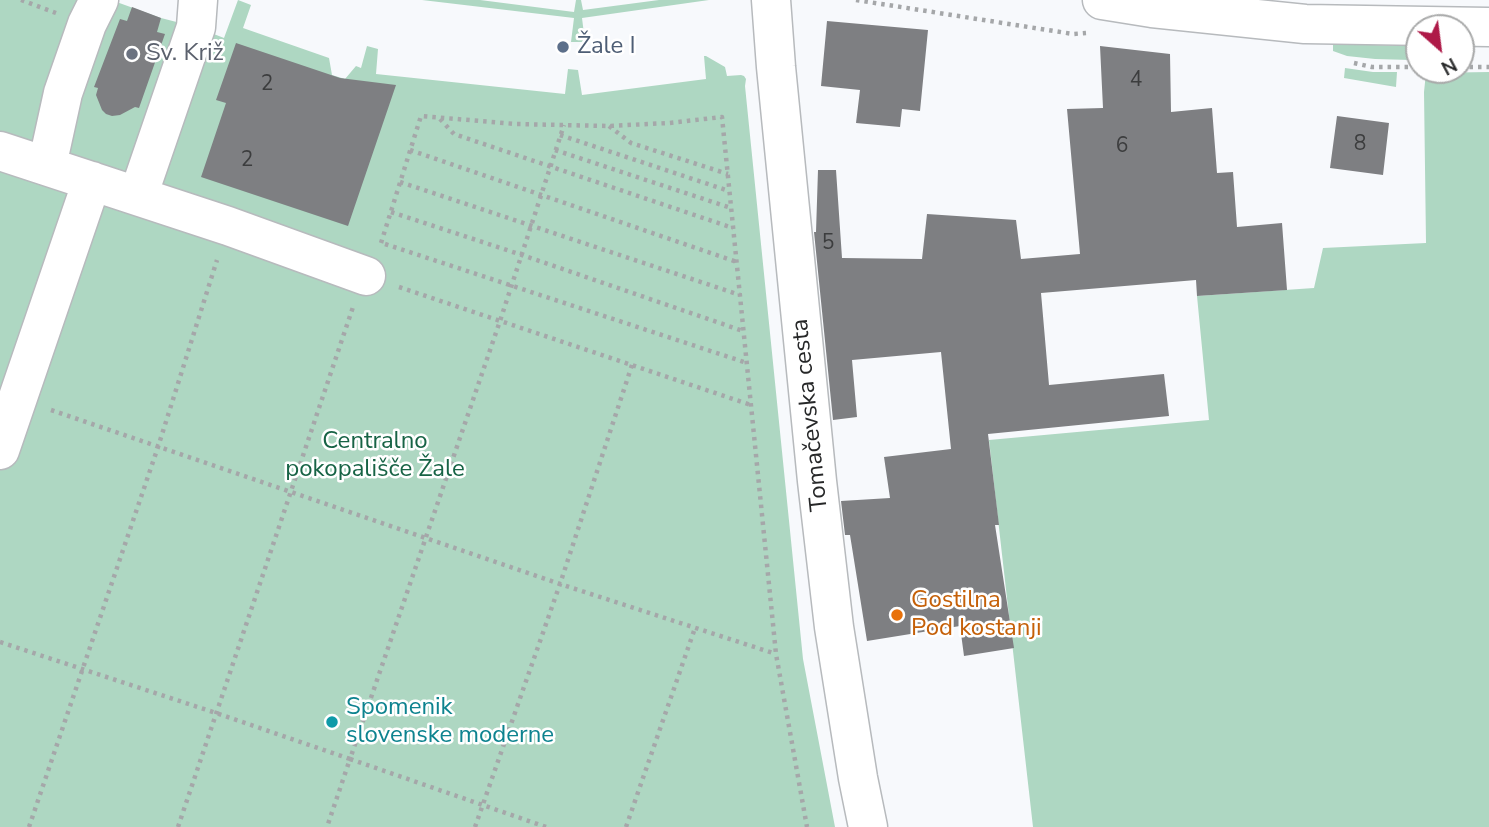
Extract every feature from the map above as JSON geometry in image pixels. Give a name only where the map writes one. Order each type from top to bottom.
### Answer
[{"type":"street","points":[[47,166],[63,93],[87,24],[99,0]]},
{"type":"street","points":[[138,196],[196,27],[198,0]]},
{"type":"street","name":"Tomačevska cesta","points":[[771,0],[817,481],[834,627],[868,827]]},
{"type":"street","points":[[1094,16],[1206,15],[1305,24],[1489,27]]},
{"type":"street","points":[[0,151],[228,226],[374,260]]},
{"type":"street","points":[[0,450],[92,181]]},
{"type":"path","points":[[856,0],[1073,34],[1094,16]]},
{"type":"path","points":[[178,827],[360,286],[374,260],[421,116],[516,124],[608,126],[722,117],[776,654],[807,827]]},
{"type":"path","points":[[440,118],[454,134],[733,228]]},
{"type":"path","points":[[327,827],[564,125]]},
{"type":"path","points":[[608,126],[631,143],[728,174]]},
{"type":"path","points":[[560,135],[729,191]]},
{"type":"path","points":[[410,150],[737,262]]},
{"type":"path","points":[[555,150],[731,208]]},
{"type":"path","points":[[400,182],[740,296]]},
{"type":"path","points":[[391,212],[743,331]]},
{"type":"path","points":[[29,827],[158,447],[228,226]]},
{"type":"path","points":[[374,260],[512,285],[747,363]]},
{"type":"path","points":[[374,260],[500,321],[751,405]]},
{"type":"path","points":[[475,827],[560,584],[632,365]]},
{"type":"path","points":[[18,399],[560,584],[776,654]]},
{"type":"path","points":[[626,827],[695,628]]},
{"type":"path","points":[[0,642],[546,827]]},
{"type":"green space","name":"Centralno pokopališče Žale","points":[[0,0],[111,0],[224,38],[238,0],[251,5],[243,28],[329,58],[332,75],[345,79],[356,66],[361,68],[367,46],[378,49],[376,74],[565,94],[568,69],[578,70],[582,95],[706,79],[704,56],[725,67],[727,76],[744,76],[803,659],[835,827],[0,827]]},
{"type":"green space","points":[[422,0],[480,0],[574,12],[576,0],[581,0],[583,10],[659,0],[709,0],[582,18],[585,42],[571,42],[574,18]]},
{"type":"green space","points":[[1333,44],[1405,46],[1405,60],[1347,56],[1333,51]]},
{"type":"green space","points":[[1345,68],[1397,72],[1396,87],[1344,78]]},
{"type":"green space","points":[[1475,72],[1489,72],[1489,827],[1033,827],[989,440],[1209,420],[1197,296],[1314,288],[1323,248],[1426,243],[1425,84],[1475,84]]},
{"type":"building","name":"Sv. Križ","points":[[132,7],[161,18],[157,32],[165,34],[139,108],[112,116],[102,110],[96,95],[98,88],[94,87],[120,19],[127,21]]},
{"type":"building","points":[[827,21],[928,30],[920,111],[902,109],[900,127],[856,123],[860,90],[821,86]]},
{"type":"building","points":[[236,43],[340,78],[396,85],[348,226],[201,177],[226,103],[216,100]]},
{"type":"building","points":[[1100,46],[1170,54],[1171,112],[1212,108],[1217,173],[1233,172],[1237,227],[1282,223],[1287,290],[1197,296],[1196,280],[1041,293],[1049,385],[1164,374],[1169,416],[988,434],[999,525],[995,525],[1014,648],[964,656],[960,626],[867,641],[850,535],[845,535],[841,501],[890,498],[884,457],[951,449],[941,352],[852,360],[857,417],[833,420],[814,232],[818,170],[836,170],[842,258],[922,259],[927,214],[1016,220],[1021,259],[1080,254],[1067,109],[1103,108]]},
{"type":"building","points":[[1337,116],[1389,123],[1383,175],[1330,168]]},
{"type":"place","name":"Žale I","points":[[563,47]]},
{"type":"place","name":"Sv. Križ","points":[[132,54]]},
{"type":"place","name":"Gostilna Pod kostanji","points":[[897,615]]},
{"type":"place","name":"Spomenik slovenske moderne","points":[[332,722]]}]
